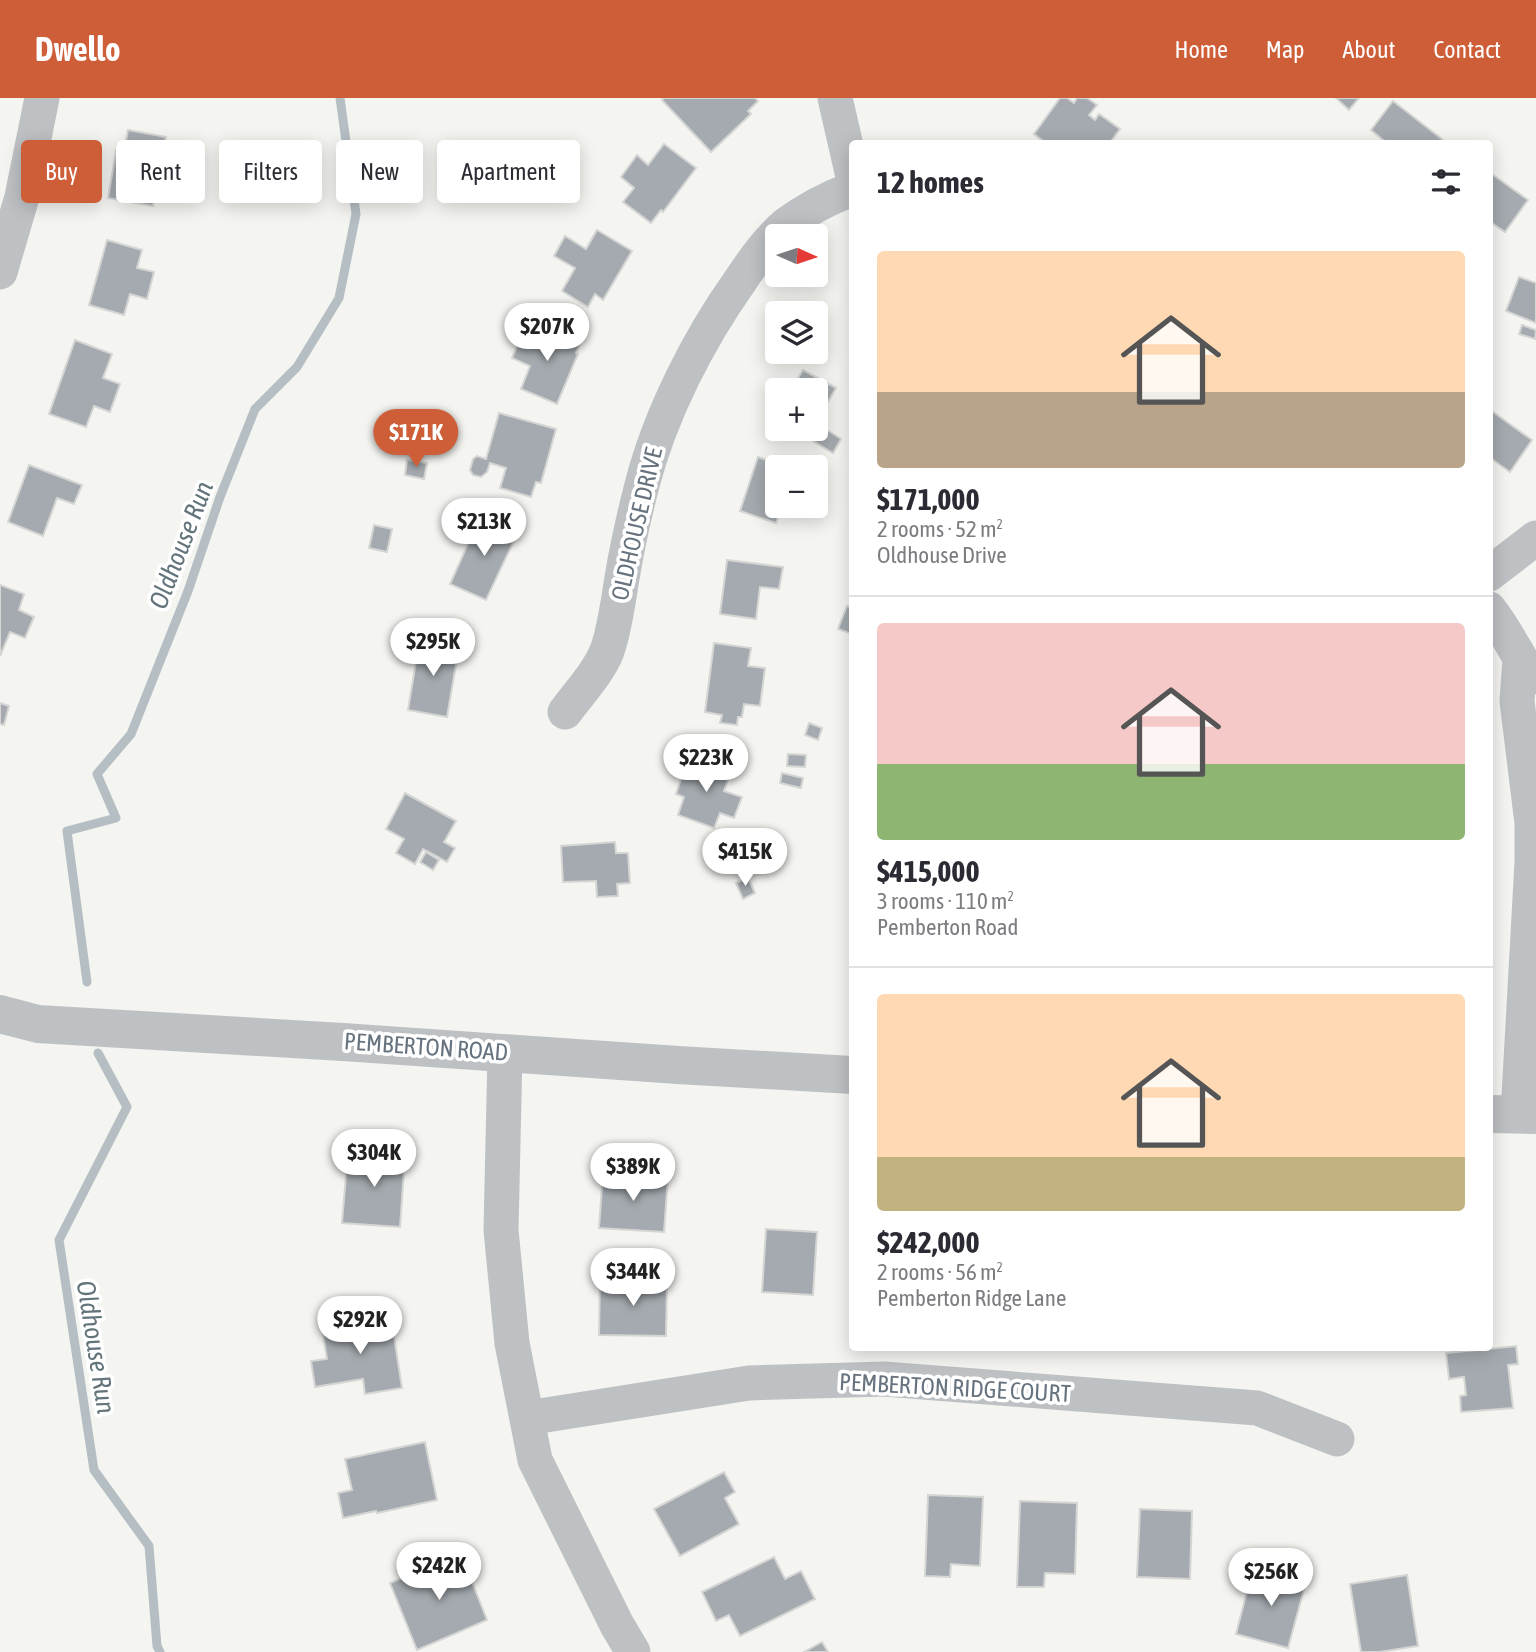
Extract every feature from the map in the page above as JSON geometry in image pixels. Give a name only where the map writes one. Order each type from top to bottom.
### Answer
[{"type":"street","points":[[0,272],[22,197],[41,98]]},
{"type":"street","points":[[835,98],[849,159]]},
{"type":"street","name":"OLDHOUSE DRIVE","points":[[565,712],[599,667],[607,651],[642,483],[665,418],[698,348],[728,297],[759,253],[787,225],[826,199],[849,190]]},
{"type":"street","points":[[1493,571],[1536,538]]},
{"type":"street","points":[[1493,614],[1528,670],[1517,701],[1532,823],[1532,862],[1514,1115]]},
{"type":"street","name":"PEMBERTON ROAD","points":[[0,1014],[38,1024],[849,1075]]},
{"type":"street","points":[[505,1053],[501,1230],[512,1343],[534,1460],[633,1652]]},
{"type":"street","name":"PEMBERTON RIDGE COURT","points":[[527,1418],[749,1383],[884,1379],[1257,1408],[1337,1439]]},
{"type":"building","points":[[755,98],[758,101],[748,111],[751,114],[711,152],[662,100]]},
{"type":"building","points":[[1060,98],[1067,98],[1074,103],[1077,98],[1087,98],[1097,105],[1089,115],[1095,120],[1099,114],[1120,129],[1112,140],[1042,140],[1034,134]]},
{"type":"building","points":[[1336,98],[1359,98],[1349,110]]},
{"type":"building","points":[[1393,101],[1443,140],[1383,140],[1371,130]]},
{"type":"building","points":[[128,130],[166,137],[165,140],[126,140]]},
{"type":"building","points":[[664,144],[696,168],[663,212],[661,210],[651,223],[623,202],[634,188],[621,177],[637,155],[648,165]]},
{"type":"building","points":[[116,151],[116,199],[108,198]]},
{"type":"building","points":[[1493,175],[1528,200],[1505,232],[1493,224]]},
{"type":"building","points":[[597,230],[632,251],[603,300],[595,294],[588,307],[562,291],[575,268],[554,256],[565,236],[586,249]]},
{"type":"building","points":[[107,240],[142,250],[137,268],[154,272],[147,299],[130,294],[124,315],[89,305]]},
{"type":"building","points":[[1519,277],[1536,283],[1536,323],[1506,311]]},
{"type":"building","points":[[1522,325],[1536,330],[1535,339],[1519,334]]},
{"type":"building","points":[[547,327],[581,341],[557,404],[521,389],[530,366],[512,358],[523,332],[541,340]]},
{"type":"building","points":[[75,340],[112,354],[103,378],[120,384],[110,412],[94,406],[86,427],[49,414]]},
{"type":"building","points":[[803,370],[818,378],[798,378]]},
{"type":"building","points":[[828,384],[836,388],[828,402]]},
{"type":"building","points":[[1493,412],[1532,440],[1510,472],[1493,460]]},
{"type":"building","points":[[499,413],[556,429],[541,483],[536,482],[531,497],[500,488],[506,468],[490,463],[487,472],[481,477],[473,475],[470,470],[473,459],[477,456],[486,459]]},
{"type":"building","points":[[828,431],[841,439],[833,453],[813,441],[828,441]]},
{"type":"building","points":[[758,457],[765,459],[765,518],[778,518],[776,523],[740,511]]},
{"type":"building","points":[[407,460],[427,463],[424,479],[405,475]]},
{"type":"building","points":[[29,465],[82,485],[74,504],[57,498],[43,536],[8,522]]},
{"type":"building","points":[[481,515],[518,532],[486,600],[450,584]]},
{"type":"building","points":[[374,525],[392,529],[387,552],[369,548]]},
{"type":"building","points":[[727,560],[783,567],[779,589],[760,587],[756,619],[720,614]]},
{"type":"building","points":[[0,585],[24,594],[19,610],[34,617],[25,638],[10,632],[0,656]]},
{"type":"building","points":[[847,606],[849,607],[849,633],[838,629]]},
{"type":"building","points":[[420,637],[450,642],[449,652],[458,653],[447,717],[408,710]]},
{"type":"building","points":[[714,643],[751,648],[748,666],[765,668],[760,706],[744,704],[742,717],[738,717],[737,725],[720,723],[722,715],[705,712]]},
{"type":"building","points":[[0,703],[9,706],[4,725],[0,724]]},
{"type":"building","points":[[809,723],[822,728],[818,740],[805,735]]},
{"type":"building","points":[[788,754],[806,755],[805,767],[787,766]]},
{"type":"building","points":[[688,759],[730,774],[724,791],[742,797],[734,818],[720,813],[714,828],[678,815],[684,797],[676,794]]},
{"type":"building","points":[[782,773],[803,778],[801,788],[780,783]]},
{"type":"building","points":[[405,793],[456,821],[444,842],[455,848],[447,862],[423,849],[415,864],[396,853],[404,839],[386,829]]},
{"type":"building","points":[[615,842],[616,853],[628,853],[630,883],[617,884],[618,896],[597,897],[596,881],[563,882],[561,846]]},
{"type":"building","points":[[426,852],[439,860],[433,870],[420,862]]},
{"type":"building","points":[[748,878],[755,893],[743,899],[736,883]]},
{"type":"building","points":[[348,1151],[405,1156],[400,1227],[342,1223]]},
{"type":"building","points":[[603,1173],[668,1177],[664,1232],[599,1228]]},
{"type":"building","points":[[766,1229],[817,1232],[813,1295],[762,1292]]},
{"type":"building","points":[[600,1280],[667,1281],[666,1336],[599,1335]]},
{"type":"building","points":[[391,1317],[402,1388],[365,1394],[363,1379],[315,1387],[311,1361],[327,1359],[322,1328]]},
{"type":"building","points":[[1516,1346],[1518,1364],[1508,1365],[1513,1408],[1461,1412],[1460,1396],[1466,1395],[1464,1377],[1449,1379],[1446,1353],[1493,1351],[1493,1348]]},
{"type":"building","points":[[425,1442],[437,1500],[343,1518],[338,1493],[352,1490],[345,1459]]},
{"type":"building","points":[[724,1472],[735,1492],[725,1498],[739,1524],[680,1556],[654,1509]]},
{"type":"building","points":[[928,1495],[983,1497],[980,1566],[951,1564],[950,1577],[925,1576]]},
{"type":"building","points":[[1020,1501],[1077,1503],[1075,1574],[1045,1573],[1044,1587],[1017,1587]]},
{"type":"building","points":[[1140,1509],[1192,1511],[1190,1579],[1137,1577]]},
{"type":"building","points":[[461,1554],[487,1620],[417,1650],[390,1583]]},
{"type":"building","points":[[774,1557],[785,1579],[801,1571],[815,1599],[740,1636],[729,1615],[716,1621],[702,1592]]},
{"type":"building","points":[[1253,1568],[1306,1582],[1288,1648],[1236,1634]]},
{"type":"building","points":[[1407,1575],[1418,1646],[1361,1652],[1350,1584]]},
{"type":"building","points":[[822,1642],[828,1652],[804,1652]]},
{"type":"waterway","name":"Oldhouse Run","points":[[87,982],[67,831],[116,818],[97,774],[131,734],[188,591],[220,497],[255,409],[297,367],[339,298],[356,214],[340,98]]},
{"type":"waterway","name":"Oldhouse Run","points":[[98,1053],[127,1107],[59,1240],[94,1470],[149,1546],[157,1646],[160,1652]]}]
